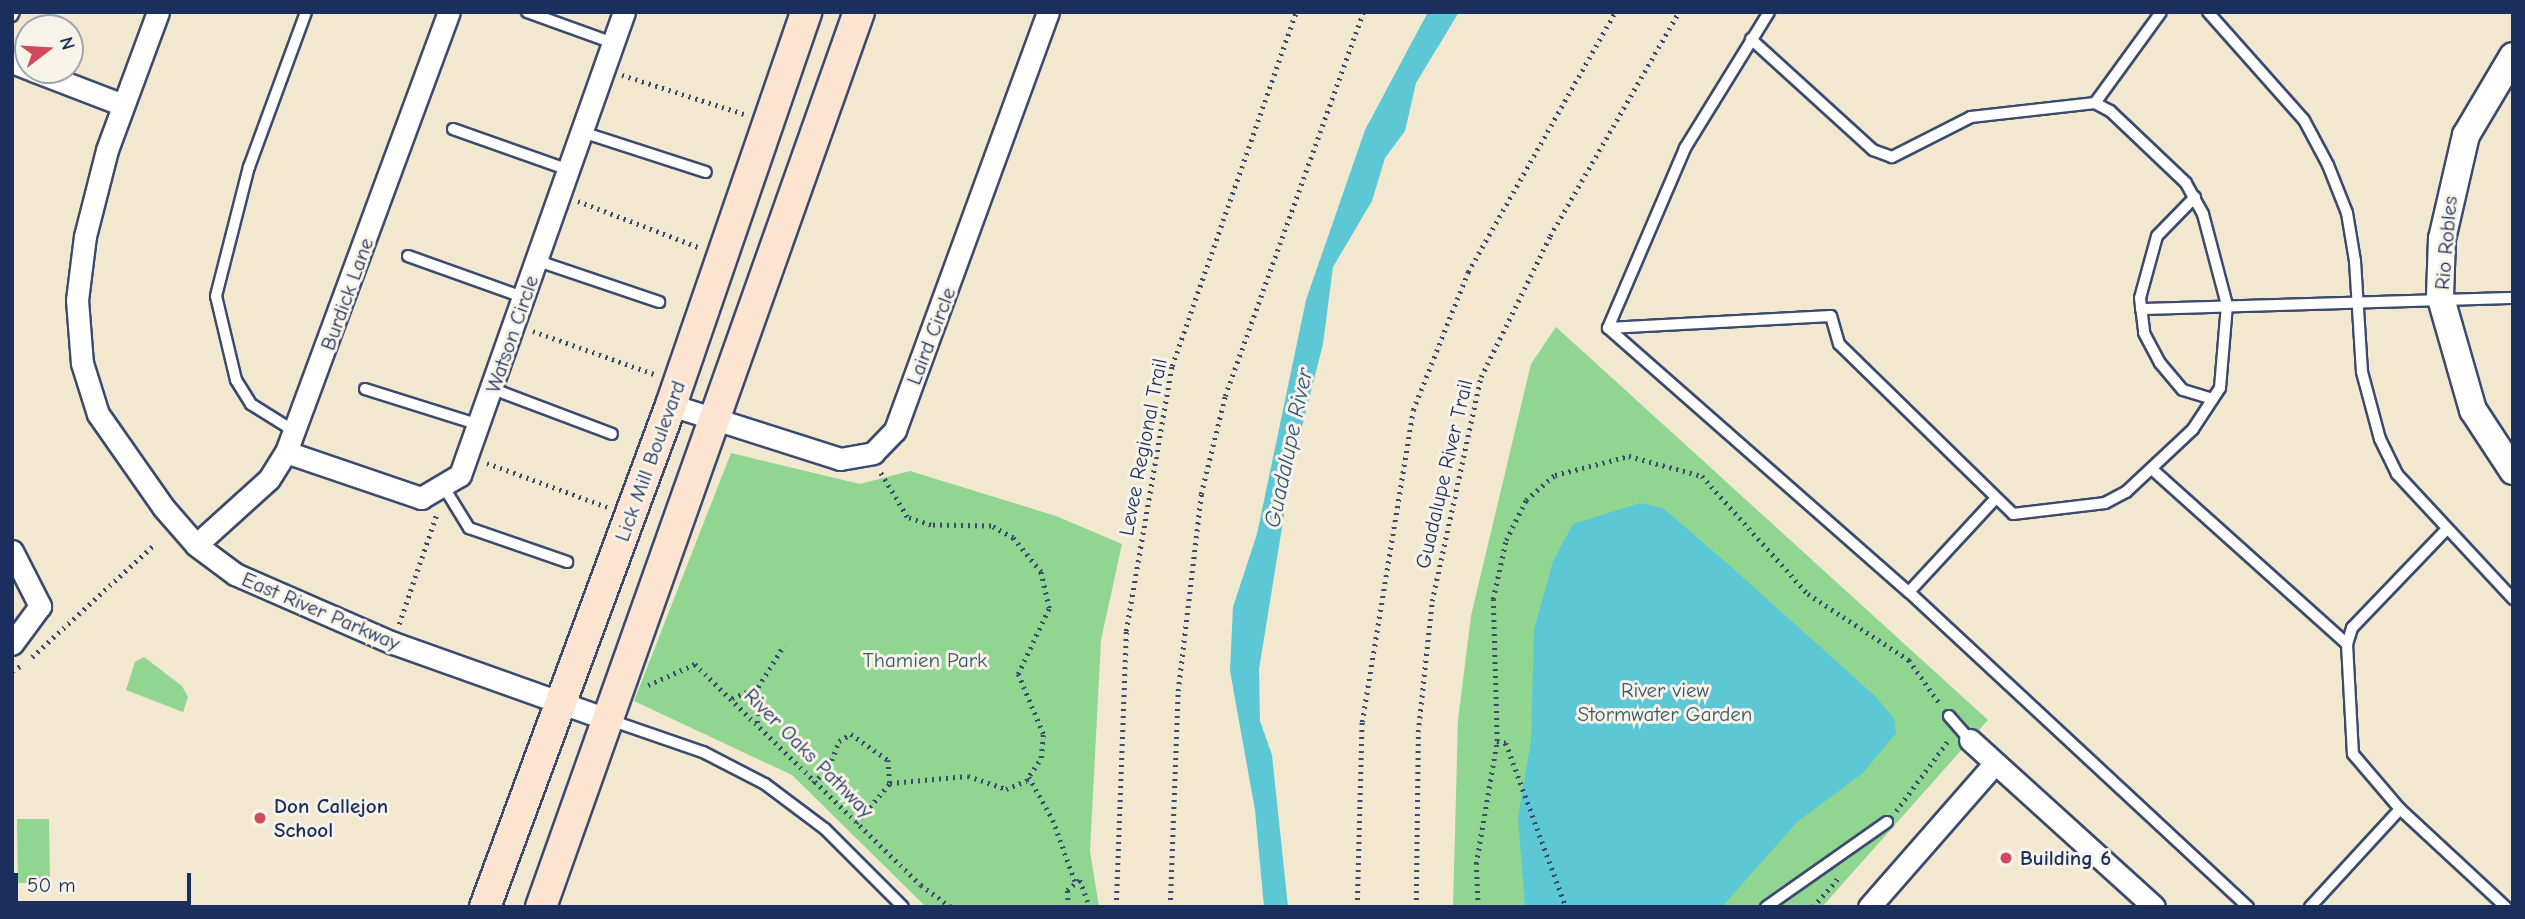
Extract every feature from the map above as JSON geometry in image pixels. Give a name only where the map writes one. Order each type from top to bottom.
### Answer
[{"type":"main road","name":"Lick Mill Boulevard","points":[[485,907],[558,703],[675,393],[806,12]]},
{"type":"main road","points":[[541,907],[604,718],[859,12]]},
{"type":"street","name":"East River Parkway","points":[[158,12],[123,105],[85,236],[77,300],[82,363],[98,414],[196,545],[273,594],[393,643],[604,718]]},
{"type":"street","name":"Burdick Lane","points":[[196,545],[269,479],[286,452],[449,12]]},
{"type":"street","name":"Watson Circle","points":[[445,489],[470,457],[624,12]]},
{"type":"street","name":"Laird Circle","points":[[873,453],[895,430],[1048,12]]},
{"type":"street","name":"Rio Robles","points":[[2513,56],[2466,135],[2450,189],[2441,301],[2473,410],[2513,471]]},
{"type":"street","points":[[69,84],[123,105]]},
{"type":"street","points":[[675,393],[714,418],[840,459],[873,453]]},
{"type":"street","points":[[286,452],[389,492],[421,498],[445,489]]},
{"type":"street","points":[[12,551],[40,606],[12,644]]},
{"type":"street","points":[[1970,740],[2154,907]]},
{"type":"street","points":[[1869,907],[1995,763]]},
{"type":"lane","points":[[294,431],[251,404],[236,380],[216,296],[249,167],[306,12]]},
{"type":"lane","points":[[527,12],[614,43]]},
{"type":"lane","points":[[1608,328],[1685,148],[1769,12]]},
{"type":"lane","points":[[2095,103],[2161,12]]},
{"type":"lane","points":[[2208,12],[2304,120],[2328,164],[2347,213],[2361,298],[2362,372],[2380,439],[2397,474],[2444,532],[2513,599]]},
{"type":"lane","points":[[1608,328],[1831,316],[1839,344],[2013,514],[2105,503],[2153,470],[2220,388],[2227,305],[2214,245],[2195,198],[2156,151],[2095,103],[1971,117],[1892,157],[1873,150],[1751,39]]},
{"type":"lane","points":[[453,129],[569,170]]},
{"type":"lane","points":[[582,132],[706,172]]},
{"type":"lane","points":[[2195,198],[2157,236],[2143,271],[2141,309],[2144,333],[2160,363],[2183,390],[2213,399]]},
{"type":"lane","points":[[408,256],[525,298]]},
{"type":"lane","points":[[538,261],[659,302]]},
{"type":"lane","points":[[2141,309],[2361,298],[2441,301],[2513,298]]},
{"type":"lane","points":[[1608,328],[1909,592],[2248,907]]},
{"type":"lane","points":[[365,389],[480,425]]},
{"type":"lane","points":[[493,389],[612,434]]},
{"type":"lane","points":[[2153,470],[2347,644]]},
{"type":"lane","points":[[445,489],[469,527],[567,562]]},
{"type":"lane","points":[[1909,592],[1995,499]]},
{"type":"lane","points":[[2444,532],[2352,628],[2347,644],[2353,754],[2400,809],[2501,906]]},
{"type":"lane","points":[[1948,716],[1970,740]]},
{"type":"lane","points":[[604,718],[703,752],[765,784],[825,830],[903,907]]},
{"type":"lane","points":[[2310,907],[2400,809]]},
{"type":"lane","points":[[1766,907],[1887,822]]},
{"type":"path","name":"Levee Regional Trail","points":[[1116,907],[1126,631],[1172,366],[1296,12]]},
{"type":"path","points":[[1170,907],[1178,691],[1201,494],[1230,384],[1363,12]]},
{"type":"path","points":[[1357,907],[1362,722],[1413,410],[1468,272],[1615,12]]},
{"type":"path","name":"Guadalupe River Trail","points":[[1416,907],[1418,732],[1432,601],[1480,377],[1550,236],[1679,12]]},
{"type":"path","points":[[605,69],[769,122]]},
{"type":"path","points":[[561,195],[723,256]]},
{"type":"path","points":[[516,325],[675,393]]},
{"type":"path","points":[[856,823],[890,783],[968,776],[1006,789],[1029,777],[1041,758],[1043,734],[1018,674],[1049,608],[1041,572],[1013,538],[991,526],[931,525],[907,517],[891,499],[873,453]]},
{"type":"path","points":[[1478,907],[1476,864],[1497,741],[1493,599],[1506,540],[1526,500],[1555,475],[1629,456],[1702,476],[1808,594],[1909,660],[1948,716],[1946,745]]},
{"type":"path","points":[[470,457],[630,516]]},
{"type":"path","points":[[393,643],[445,489]]},
{"type":"path","points":[[12,671],[155,544]]},
{"type":"path","points":[[757,723],[758,687],[784,645]]},
{"type":"path","name":"River Oaks Pathway","points":[[635,691],[695,664],[757,723],[813,783],[951,907]]},
{"type":"path","points":[[732,698],[758,687]]},
{"type":"path","points":[[813,783],[829,767],[839,741],[851,734],[888,760],[890,783]]},
{"type":"path","points":[[1497,741],[1506,743],[1566,907]]},
{"type":"path","points":[[1029,777],[1053,820],[1075,881]]},
{"type":"path","points":[[1068,907],[1067,890],[1075,881]]},
{"type":"path","points":[[1075,881],[1087,885],[1090,907]]},
{"type":"green space","name":"River view Stormwater Garden","points":[[1556,327],[1988,720],[1822,907],[1453,907],[1458,720],[1471,616],[1531,364]]},
{"type":"green space","name":"Thamien Park","points":[[731,453],[860,484],[910,471],[1056,516],[1122,544],[1101,640],[1090,851],[1099,907],[926,907],[792,775],[634,701]]},
{"type":"green space","points":[[144,657],[182,686],[188,697],[183,712],[126,690],[135,662]]},
{"type":"green space","points":[[17,819],[49,819],[50,882],[18,883]]},
{"type":"water","name":"Guadalupe River","points":[[1428,12],[1459,12],[1416,83],[1405,131],[1385,158],[1372,201],[1333,267],[1323,344],[1292,466],[1259,669],[1260,721],[1272,755],[1288,907],[1264,907],[1255,810],[1230,671],[1233,607],[1257,534],[1306,300],[1365,130]]},
{"type":"water","points":[[1640,503],[1663,508],[1875,696],[1894,718],[1896,733],[1863,773],[1797,822],[1722,907],[1525,907],[1518,818],[1531,741],[1534,630],[1553,561],[1573,524]]},
{"type":"place","name":"Don Callejon School","points":[[260,818]]},
{"type":"place","name":"Building 6","points":[[2006,858]]}]
